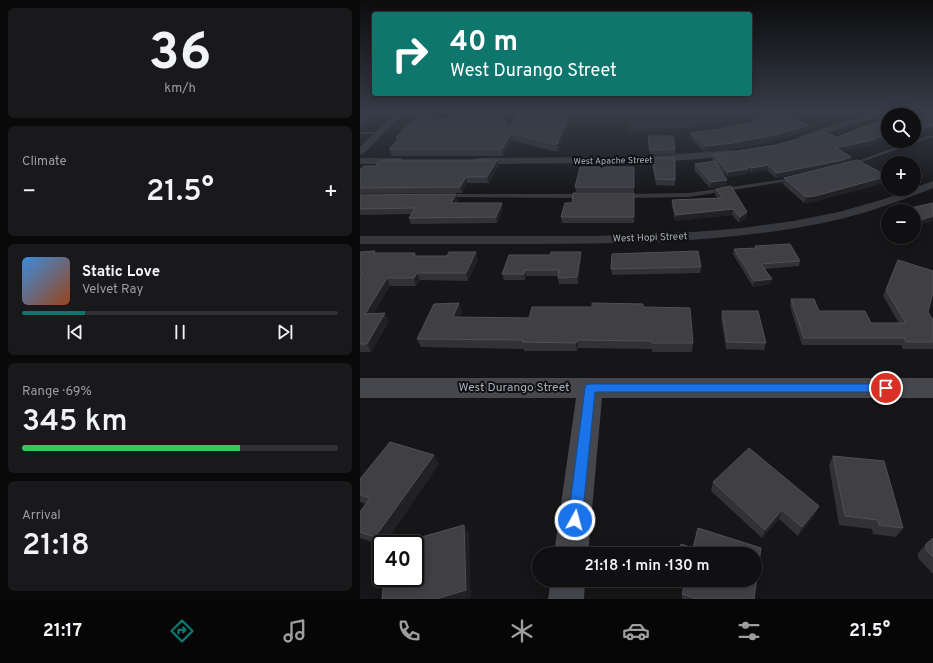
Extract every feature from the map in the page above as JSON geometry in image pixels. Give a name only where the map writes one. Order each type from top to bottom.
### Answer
[{"type":"street","points":[[360,152],[372,140]]},
{"type":"street","name":"West Apache Street","points":[[470,161],[643,161],[704,156],[741,151]]},
{"type":"street","points":[[360,161],[407,161]]},
{"type":"street","name":"West Hopi Street","points":[[360,240],[630,240],[726,233],[796,224],[853,212],[897,199],[933,184]]},
{"type":"street","name":"West Durango Street","points":[[360,388],[933,388]]},
{"type":"street","points":[[572,547],[590,388]]},
{"type":"street","points":[[566,599],[567,587]]},
{"type":"lane","points":[[843,167],[921,140]]},
{"type":"lane","points":[[623,196],[689,195],[801,177]]},
{"type":"lane","points":[[439,196],[585,196]]},
{"type":"building","points":[[398,140],[507,140],[502,149],[389,149]]},
{"type":"building","points":[[537,140],[559,140],[557,144]]},
{"type":"building","points":[[649,140],[674,140],[675,149],[650,150]]},
{"type":"building","points":[[698,140],[749,140],[733,143],[705,146]]},
{"type":"building","points":[[795,140],[872,140],[836,148],[851,157],[843,160],[777,173],[768,165],[728,172],[713,155],[776,145]]},
{"type":"building","points":[[652,158],[675,158],[675,180],[656,179]]},
{"type":"building","points":[[381,160],[497,160],[487,177],[466,177],[460,187],[360,188],[360,170],[364,166],[375,166]]},
{"type":"building","points":[[857,160],[881,172],[881,178],[815,196],[806,197],[784,178]]},
{"type":"building","points":[[715,161],[727,180],[711,182],[695,164]]},
{"type":"building","points":[[580,167],[634,167],[634,187],[575,187]]},
{"type":"building","points":[[731,186],[747,212],[740,217],[733,209],[676,215],[672,200],[723,198],[716,189]]},
{"type":"building","points":[[573,193],[634,193],[634,217],[561,217],[565,203],[572,203]]},
{"type":"building","points":[[456,194],[451,203],[502,203],[496,217],[409,218],[415,208],[360,209],[360,195]]},
{"type":"building","points":[[933,203],[933,216],[921,220],[921,206]]},
{"type":"building","points":[[790,244],[800,261],[761,264],[772,279],[754,281],[734,249],[757,248],[755,246]]},
{"type":"building","points":[[375,251],[374,253],[415,253],[413,256],[447,256],[449,252],[476,252],[466,273],[417,273],[414,278],[387,278],[365,314],[385,313],[367,344],[360,344],[360,276],[363,273],[360,273],[360,252]]},
{"type":"building","points":[[698,251],[701,267],[611,269],[612,254]]},
{"type":"building","points":[[551,252],[581,252],[577,277],[558,278],[559,270],[525,270],[524,274],[502,274],[509,255],[550,255]]},
{"type":"building","points":[[898,260],[933,271],[933,293],[928,312],[933,320],[933,342],[906,342],[904,338],[804,338],[791,299],[814,299],[819,311],[865,311],[871,323],[906,323],[886,290]]},
{"type":"building","points":[[459,303],[453,317],[529,318],[532,307],[592,307],[592,303],[643,304],[643,307],[690,308],[693,343],[577,340],[576,343],[522,342],[523,340],[417,339],[434,304]]},
{"type":"building","points":[[722,311],[758,311],[766,343],[727,342]]},
{"type":"building","points":[[390,442],[434,455],[376,535],[372,536],[360,532],[360,512],[370,498],[360,495],[360,479]]},
{"type":"building","points":[[749,448],[819,506],[802,527],[782,510],[765,530],[713,482]]},
{"type":"building","points":[[833,456],[884,461],[903,528],[879,525],[878,520],[845,516]]},
{"type":"building","points":[[464,525],[466,590],[436,599],[382,599],[383,587],[424,587],[424,536]]},
{"type":"building","points":[[698,528],[758,547],[693,547]]},
{"type":"building","points":[[933,538],[933,557],[926,550],[926,544]]},
{"type":"building","points":[[681,544],[690,547],[680,547]]},
{"type":"building","points":[[684,587],[756,587],[754,599],[697,599],[682,594]]},
{"type":"route","points":[[575,520],[590,388],[886,388]]}]
